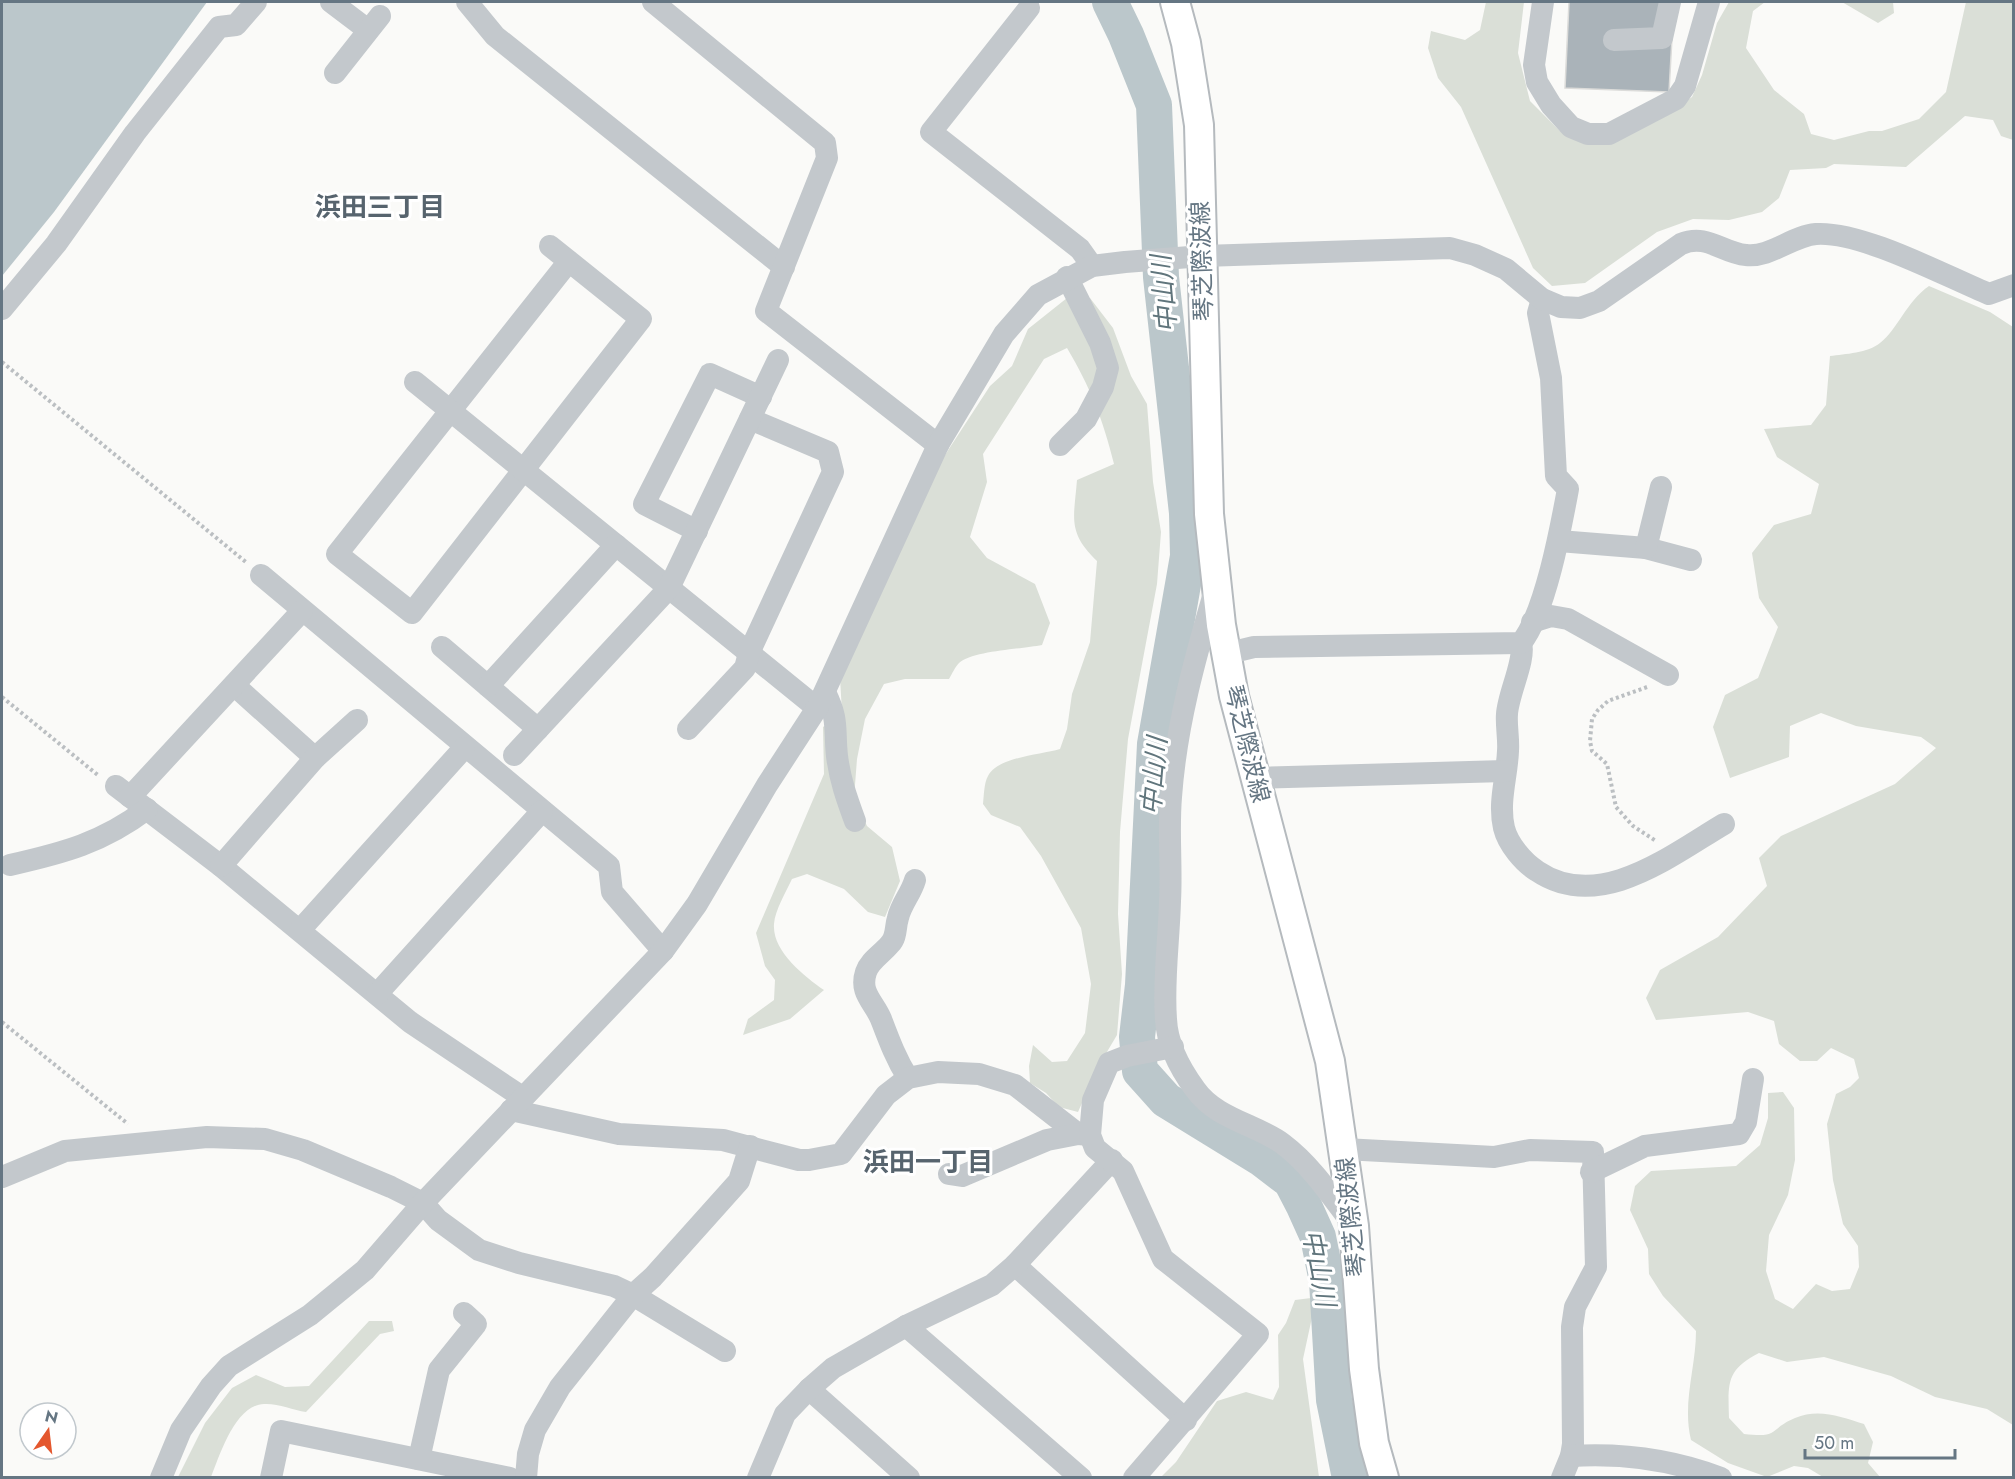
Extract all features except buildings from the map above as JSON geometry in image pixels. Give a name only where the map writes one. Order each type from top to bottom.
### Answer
[{"type":"main road","name":"琴芝際波線","points":[[1174,2],[1186,43],[1199,125],[1189,257],[1216,588],[1226,654],[1330,1061],[1354,1226],[1364,1369],[1374,1443],[1384,1478]]},
{"type":"street","points":[[2,309],[56,244],[135,133],[219,27],[236,25],[256,2]]},
{"type":"street","points":[[331,2],[374,23],[335,73]]},
{"type":"street","points":[[467,2],[495,36],[784,267]]},
{"type":"street","points":[[653,2],[825,143],[827,158],[766,311],[938,446]]},
{"type":"street","points":[[1543,2],[1534,64],[1537,82],[1551,105],[1571,127],[1588,134],[1609,134],[1676,99],[1685,86],[1700,26],[1709,2]]},
{"type":"street","points":[[1614,40],[1662,38],[1670,2]]},
{"type":"street","points":[[1029,8],[931,132],[1080,249],[1092,266]]},
{"type":"street","points":[[161,1478],[181,1430],[211,1386],[229,1366],[310,1315],[345,1288],[516,1104],[663,951],[698,904],[767,785],[821,700],[938,446],[1004,334],[1038,295],[1067,277],[1092,266],[1189,257],[1450,248],[1475,255],[1506,269],[1542,299],[1561,307],[1580,308],[1599,301],[1691,240],[1709,241],[1745,255],[1761,254],[1796,239],[1816,234],[1843,236],[1900,255],[1989,294],[2013,285]]},
{"type":"street","points":[[550,246],[641,319],[525,471],[412,613],[337,554],[568,261]]},
{"type":"street","points":[[1060,445],[1086,419],[1103,387],[1108,368],[1100,343],[1067,277]]},
{"type":"street","points":[[1542,299],[1538,313],[1551,378],[1556,476],[1568,489],[1559,541],[1532,622],[1521,644],[1523,651],[1511,688],[1507,714],[1508,752],[1501,808],[1504,830],[1516,851],[1530,867],[1550,880],[1571,887],[1594,887],[1625,878],[1675,853],[1724,824]]},
{"type":"street","points":[[514,755],[669,588],[778,360]]},
{"type":"street","points":[[697,531],[645,504],[710,374],[761,397]]},
{"type":"street","points":[[415,382],[749,653],[821,700],[836,715],[837,755],[843,790],[855,821]]},
{"type":"street","points":[[688,729],[745,668],[749,653],[833,472],[828,452],[750,419]]},
{"type":"street","points":[[1646,548],[1661,487]]},
{"type":"street","points":[[1559,541],[1646,548],[1691,560]]},
{"type":"street","points":[[488,686],[616,545]]},
{"type":"street","points":[[261,575],[464,748],[609,866],[612,892],[663,951]]},
{"type":"street","points":[[1216,588],[1183,708],[1170,799],[1171,872],[1163,1049],[1184,1072],[1197,1092],[1221,1111],[1280,1142],[1301,1159],[1354,1226]]},
{"type":"street","points":[[10,865],[73,851],[123,827],[131,797],[302,611]]},
{"type":"street","points":[[1532,622],[1551,616],[1568,619],[1668,675]]},
{"type":"street","points":[[1226,654],[1254,647],[1521,644]]},
{"type":"street","points":[[442,647],[538,729]]},
{"type":"street","points":[[234,685],[315,758]]},
{"type":"street","points":[[221,867],[315,758],[357,720]]},
{"type":"street","points":[[300,930],[464,748]]},
{"type":"street","points":[[1256,778],[1505,771]]},
{"type":"street","points":[[131,797],[300,930],[410,1022],[516,1104],[620,1134],[723,1140],[809,1161],[841,1154],[886,1095],[908,1078],[938,1072],[979,1074],[1007,1082],[1034,1097],[1084,1135],[1095,1148],[1123,1171],[1163,1259],[1258,1334],[1134,1478]]},
{"type":"street","points":[[377,994],[542,811]]},
{"type":"street","points":[[908,1078],[893,1055],[880,1016],[868,1001],[864,988],[866,971],[878,955],[891,944],[901,909],[911,895],[915,880]]},
{"type":"street","points":[[1084,1135],[1093,1100],[1109,1063],[1127,1056],[1163,1049]]},
{"type":"street","points":[[1591,1172],[1645,1146],[1739,1134],[1746,1122],[1753,1079]]},
{"type":"street","points":[[949,1174],[962,1176],[1047,1140],[1084,1135]]},
{"type":"street","points":[[2,1177],[65,1151],[207,1137],[265,1139],[303,1150],[392,1187],[423,1203],[438,1220],[479,1250],[519,1263],[614,1286],[633,1295],[725,1351]]},
{"type":"street","points":[[526,1478],[528,1454],[535,1430],[546,1408],[633,1295],[739,1181],[750,1146]]},
{"type":"street","points":[[1344,1149],[1494,1156],[1530,1150],[1593,1152],[1591,1172],[1596,1267],[1575,1307],[1572,1327],[1574,1369],[1571,1456],[1562,1478]]},
{"type":"street","points":[[758,1478],[785,1414],[809,1389],[833,1368],[906,1326],[992,1285],[1015,1265],[1112,1160]]},
{"type":"street","points":[[1015,1265],[1186,1420]]},
{"type":"street","points":[[419,1459],[440,1370],[476,1324],[464,1313]]},
{"type":"street","points":[[906,1326],[1081,1478]]},
{"type":"street","points":[[809,1389],[909,1478]]},
{"type":"street","points":[[271,1478],[281,1431],[510,1478]]},
{"type":"street","points":[[1571,1456],[1605,1454],[1649,1460],[1701,1470],[1721,1478]]},
{"type":"path","points":[[2,362],[261,575]]},
{"type":"path","points":[[1668,675],[1660,682],[1608,701],[1592,719],[1590,741],[1592,751],[1607,764],[1616,807],[1634,826],[1675,853]]},
{"type":"path","points":[[2,697],[131,797]]},
{"type":"path","points":[[2,1022],[136,1131],[141,1143]]},
{"type":"shaded area","points":[[2,2],[207,2],[54,212],[2,276]]},
{"type":"shaded area","points":[[1486,2],[1524,2],[1518,53],[1530,101],[1560,131],[1655,122],[1692,97],[1702,75],[1717,23],[1729,2],[1765,2],[1753,11],[1746,48],[1774,90],[1804,114],[1811,134],[1834,140],[1869,131],[1882,131],[1919,119],[1946,92],[1966,2],[2013,2],[2013,140],[2001,136],[1993,120],[1965,116],[1906,167],[1834,164],[1826,168],[1790,170],[1779,198],[1762,212],[1729,220],[1693,219],[1657,232],[1585,283],[1552,286],[1533,268],[1461,107],[1438,78],[1428,48],[1431,31],[1465,40],[1480,30]]},
{"type":"shaded area","points":[[1842,2],[1893,2],[1894,13],[1878,23]]},
{"type":"shaded area","points":[[1929,286],[1990,312],[2013,327],[2013,1425],[1987,1409],[1935,1397],[1891,1376],[1824,1357],[1787,1362],[1759,1353],[1740,1365],[1729,1387],[1729,1418],[1744,1434],[1769,1434],[1786,1422],[1813,1414],[1830,1415],[1864,1424],[1873,1442],[1868,1463],[1880,1477],[1823,1477],[1808,1468],[1794,1466],[1767,1477],[1728,1463],[1691,1440],[1688,1413],[1696,1331],[1663,1296],[1649,1274],[1648,1249],[1630,1210],[1635,1186],[1651,1171],[1736,1166],[1760,1145],[1768,1118],[1768,1093],[1783,1092],[1794,1108],[1795,1160],[1788,1195],[1769,1235],[1766,1271],[1775,1299],[1793,1309],[1816,1284],[1832,1291],[1850,1289],[1859,1267],[1858,1246],[1843,1224],[1833,1180],[1827,1124],[1836,1094],[1850,1087],[1859,1078],[1854,1059],[1831,1048],[1817,1061],[1800,1061],[1779,1044],[1774,1021],[1748,1012],[1656,1020],[1646,998],[1660,970],[1718,937],[1767,886],[1759,858],[1781,836],[1895,784],[1936,748],[1921,737],[1856,726],[1821,713],[1790,726],[1789,757],[1730,778],[1713,727],[1725,695],[1758,678],[1778,627],[1759,598],[1752,553],[1774,525],[1811,514],[1819,484],[1777,457],[1764,429],[1811,425],[1826,405],[1830,356],[1863,351],[1880,343],[1914,300]]},
{"type":"shaded area","points":[[1067,298],[1090,298],[1113,328],[1131,376],[1147,404],[1153,482],[1161,532],[1157,584],[1128,739],[1120,832],[1118,914],[1122,974],[1117,1035],[1098,1067],[1078,1112],[1059,1107],[1046,1093],[1030,1083],[1029,1066],[1033,1045],[1052,1062],[1067,1061],[1085,1033],[1091,984],[1081,928],[1041,856],[1020,827],[991,815],[983,804],[988,776],[1000,765],[1060,749],[1067,729],[1072,694],[1090,642],[1097,561],[1087,551],[1077,533],[1074,515],[1077,480],[1114,464],[1095,404],[1067,348],[1044,359],[983,454],[987,482],[970,537],[987,558],[1035,584],[1050,623],[1042,645],[986,653],[965,659],[959,663],[949,679],[905,679],[884,684],[865,719],[857,759],[854,798],[867,826],[892,847],[900,881],[885,917],[868,912],[844,889],[807,874],[792,879],[776,913],[775,934],[778,944],[791,962],[807,978],[824,990],[790,1019],[743,1035],[748,1019],[774,1000],[775,980],[765,966],[756,933],[824,774],[823,727],[842,712],[840,678],[943,458],[990,386],[1012,366],[1028,329]]},
{"type":"shaded area","points":[[1311,1298],[1314,1308],[1303,1359],[1319,1477],[1161,1477],[1176,1462],[1217,1401],[1246,1392],[1273,1400],[1279,1387],[1278,1335],[1286,1323],[1295,1300]]},
{"type":"shaded area","points":[[369,1321],[392,1321],[394,1331],[380,1334],[306,1412],[269,1404],[254,1407],[245,1413],[230,1433],[211,1477],[178,1477],[205,1423],[232,1388],[256,1375],[285,1387],[309,1386]]},
{"type":"waterway","name":"中山川","points":[[1110,2],[1154,105],[1161,277],[1187,513],[1188,556],[1155,744],[1143,985],[1137,1037],[1140,1071],[1166,1100],[1262,1159],[1291,1181],[1304,1206],[1318,1237],[1327,1281],[1334,1400],[1350,1478]]},
{"type":"district","name":"浜田三丁目","points":[[380,207]]},
{"type":"district","name":"浜田一丁目","points":[[928,1162]]}]
